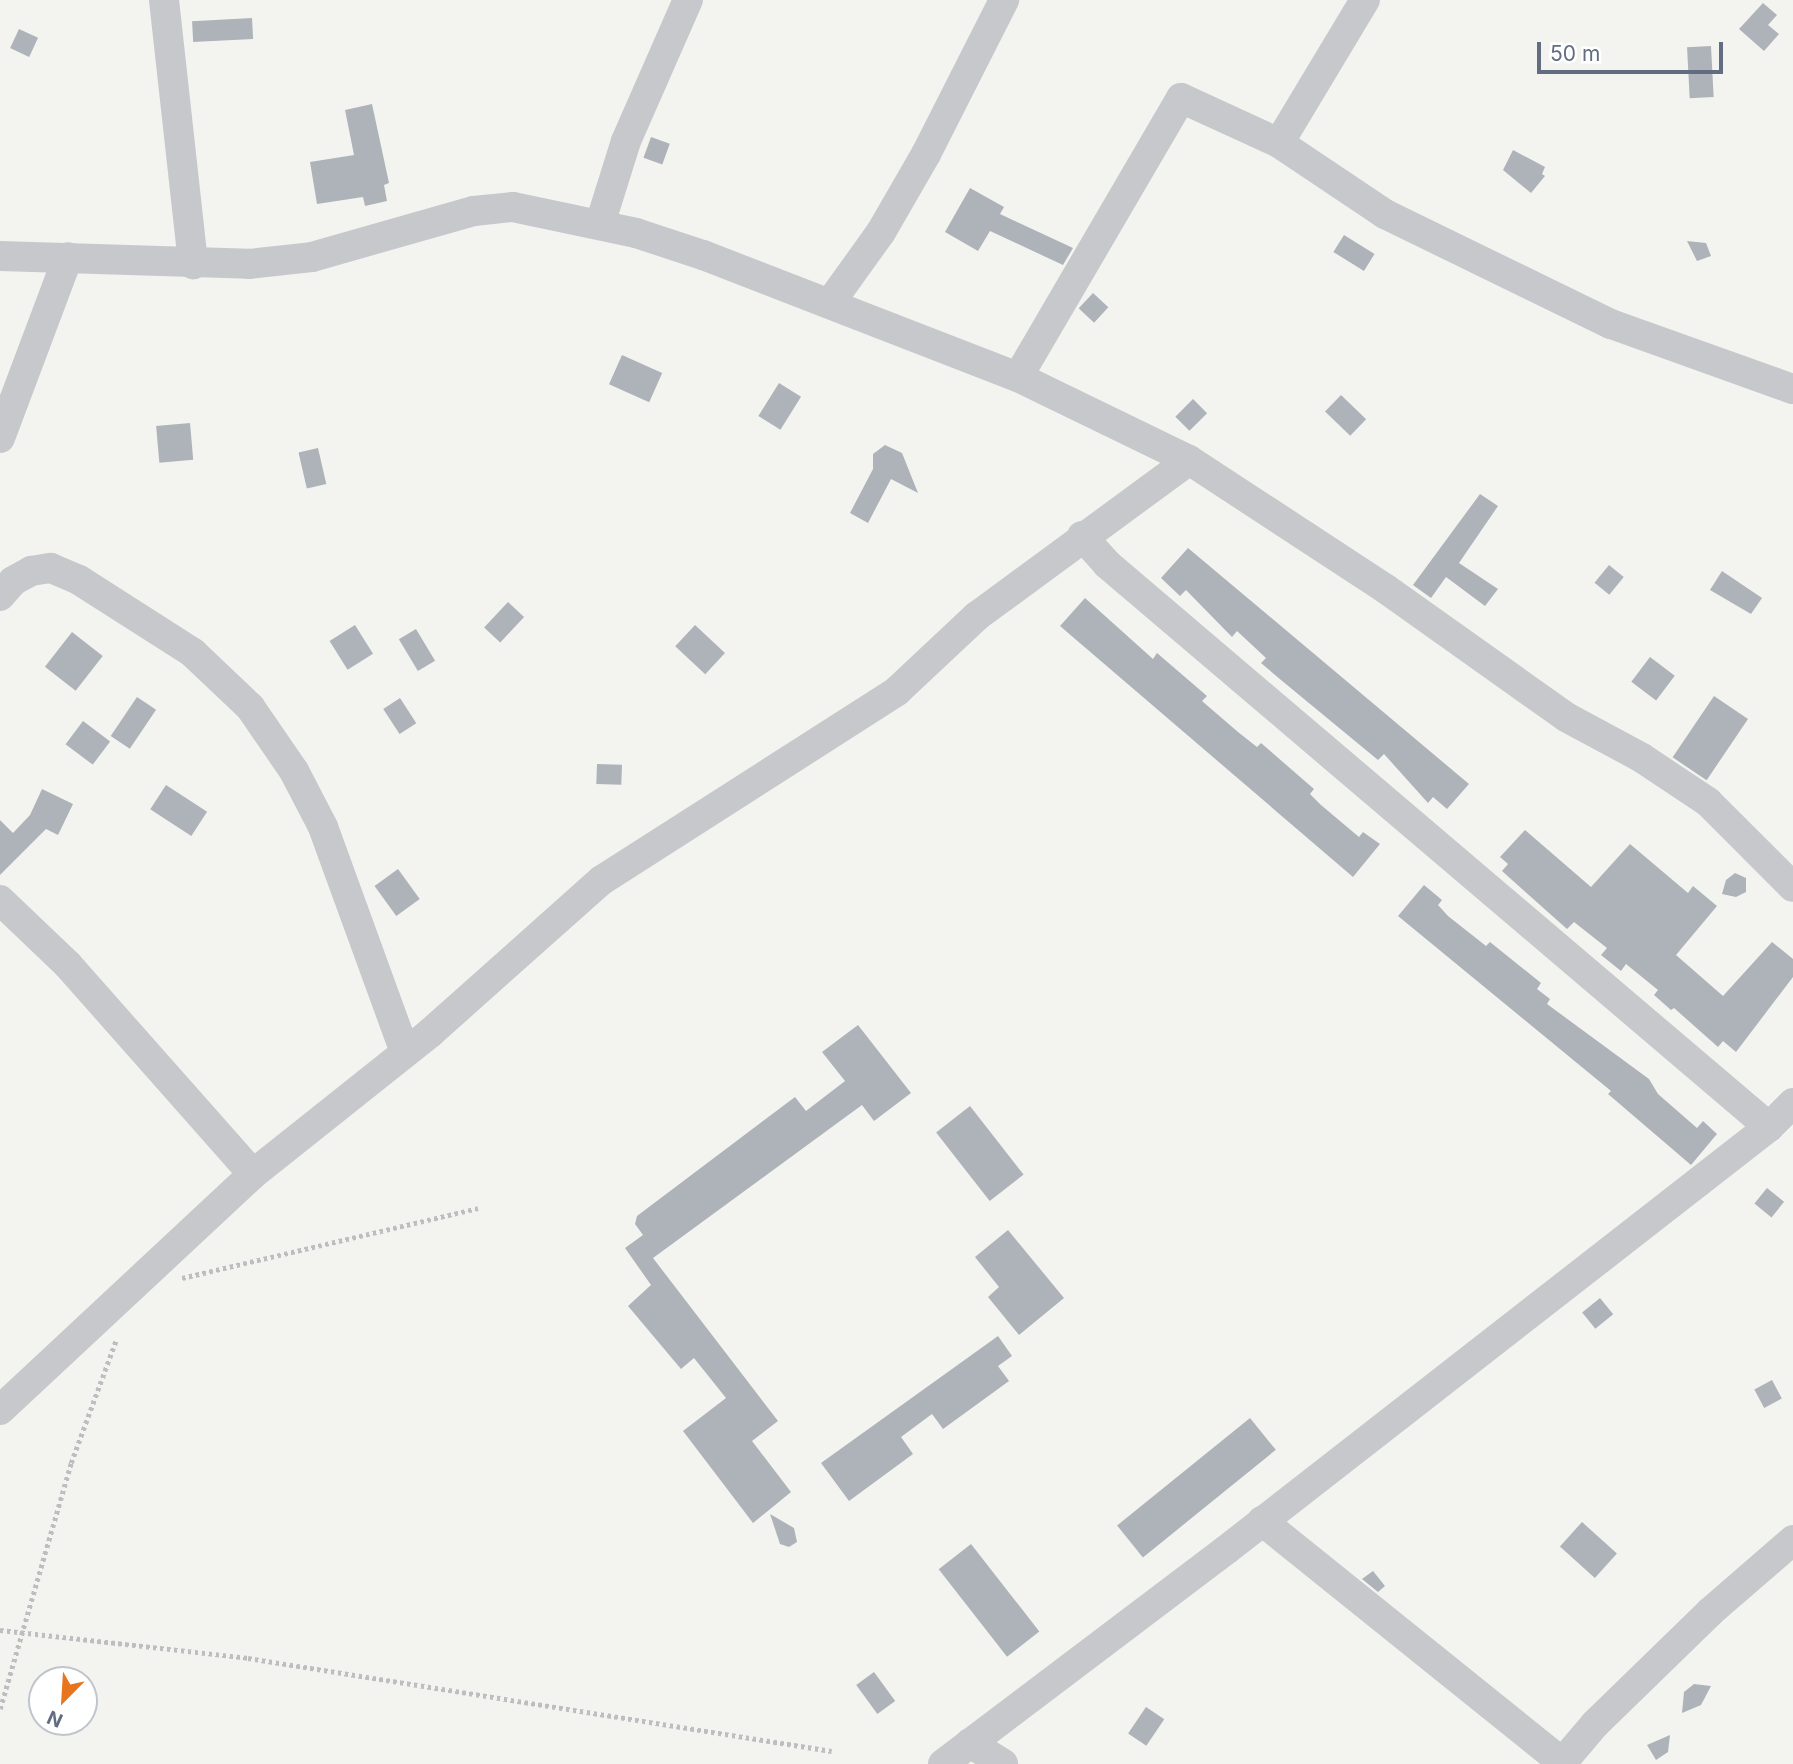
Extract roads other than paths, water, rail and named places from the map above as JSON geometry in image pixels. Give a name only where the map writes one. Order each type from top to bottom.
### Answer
[{"type":"street","points":[[164,0],[193,264]]},
{"type":"street","points":[[600,224],[626,141],[688,0]]},
{"type":"street","points":[[830,303],[881,232],[926,154],[1004,0]]},
{"type":"street","points":[[1279,143],[1365,0]]},
{"type":"street","points":[[1018,377],[1176,101],[1186,98],[1279,143],[1385,215],[1599,318],[1793,389]]},
{"type":"street","points":[[0,256],[193,264],[312,257],[474,211],[513,207],[600,224],[703,255],[1018,377],[1189,460],[1386,589],[1566,717],[1642,758],[1708,802],[1793,887]]},
{"type":"street","points":[[0,438],[68,257]]},
{"type":"street","points":[[0,1410],[134,1289],[253,1174],[405,1052],[602,880],[897,691],[977,616],[1082,536],[1189,460]]},
{"type":"street","points":[[1082,536],[1107,564],[1769,1127]]},
{"type":"street","points":[[0,596],[13,581],[31,571],[51,568],[79,580],[193,653],[250,707],[294,771],[328,837],[405,1052]]},
{"type":"street","points":[[0,901],[68,965],[253,1174]]},
{"type":"street","points":[[943,1764],[1262,1521],[1769,1127],[1793,1103]]},
{"type":"street","points":[[1262,1521],[1562,1764],[1710,1612],[1793,1540]]},
{"type":"street","points":[[970,1743],[1003,1764]]}]
